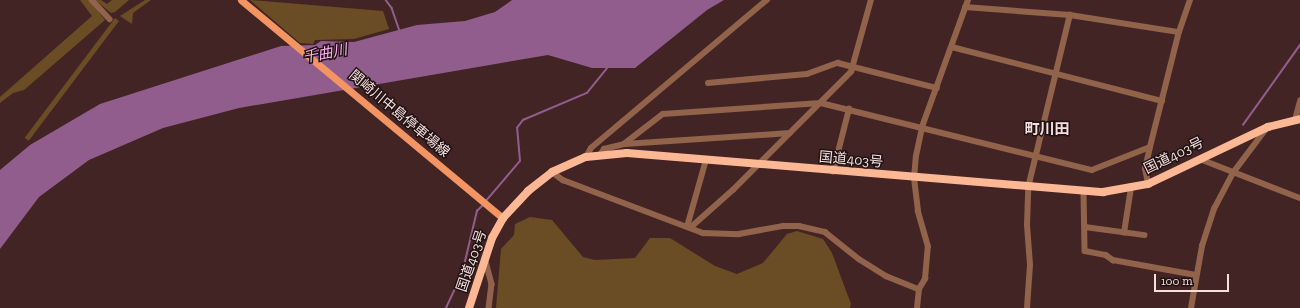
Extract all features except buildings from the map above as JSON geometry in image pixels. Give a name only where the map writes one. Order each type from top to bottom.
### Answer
[{"type":"highway","name":"国道403号","points":[[469,308],[475,296],[484,258],[500,216],[552,172],[566,164],[586,157],[627,154],[1084,192],[1131,188],[1148,184],[1268,127],[1297,119]]},
{"type":"main road","name":"関崎川中島停車場線","points":[[241,0],[500,216]]},
{"type":"street","points":[[92,0],[110,19]]},
{"type":"street","points":[[586,157],[591,148],[767,0]]},
{"type":"street","points":[[688,228],[759,165],[821,103],[853,66],[871,0]]},
{"type":"street","points":[[916,308],[919,289],[926,279],[928,247],[918,212],[914,178],[922,128],[968,0]]},
{"type":"street","points":[[1148,184],[1145,170],[1150,147],[1179,32],[1190,0]]},
{"type":"street","points":[[965,7],[1070,15],[1179,32]]},
{"type":"street","points":[[1027,308],[1030,265],[1027,224],[1028,188],[1070,15]]},
{"type":"street","points":[[952,47],[1162,101]]},
{"type":"street","points":[[708,83],[807,74],[838,63],[937,88]]},
{"type":"street","points":[[1297,119],[1300,101]]},
{"type":"street","points":[[624,144],[663,114],[821,103],[1092,170],[1150,147]]},
{"type":"street","points":[[834,172],[849,109]]},
{"type":"street","points":[[1191,308],[1202,246],[1214,209],[1233,173],[1268,127]]},
{"type":"street","points":[[600,155],[604,149],[624,144],[790,133]]},
{"type":"street","points":[[1200,159],[1300,198]]},
{"type":"street","points":[[688,228],[706,160]]},
{"type":"street","points":[[562,179],[566,164]]},
{"type":"street","points":[[552,172],[562,179],[688,228],[717,235],[739,234],[783,226],[799,226],[825,232],[873,268],[919,289]]},
{"type":"street","points":[[1124,233],[1131,188]]},
{"type":"street","points":[[1084,192],[1085,251],[1106,254],[1113,260],[1196,275]]},
{"type":"street","points":[[1085,227],[1144,235]]},
{"type":"street","points":[[484,258],[492,284],[489,308]]},
{"type":"shaded area","points":[[80,0],[89,0],[105,20],[24,90],[13,93],[0,103],[0,97],[92,16]]},
{"type":"shaded area","points":[[95,0],[101,0],[107,4],[112,0],[129,0],[115,12],[111,13]]},
{"type":"shaded area","points":[[145,0],[151,0],[133,13],[132,24],[120,16]]},
{"type":"shaded area","points":[[250,0],[383,11],[389,29],[354,39],[315,40],[313,44],[300,43]]},
{"type":"shaded area","points":[[115,18],[119,21],[29,141],[25,138]]},
{"type":"shaded area","points":[[530,217],[552,220],[583,257],[595,260],[635,258],[650,238],[670,238],[715,266],[737,274],[763,263],[787,234],[797,231],[823,239],[832,253],[851,304],[850,308],[496,308],[501,249],[514,235],[515,224]]},
{"type":"water","name":"千曲川","points":[[512,0],[724,0],[707,10],[635,68],[592,68],[548,55],[239,108],[163,128],[89,160],[39,197],[0,249],[0,170],[30,145],[100,104],[281,46],[315,45],[321,41],[354,42],[417,25],[465,21],[495,12]]},
{"type":"waterway","points":[[386,0],[392,8],[400,31]]},
{"type":"waterway","points":[[1243,125],[1300,45]]},
{"type":"waterway","points":[[486,201],[520,161],[517,128],[523,120],[587,93],[608,67]]},
{"type":"waterway","points":[[446,308],[462,274],[477,211],[484,204]]},
{"type":"district","name":"町川田","points":[[1047,130]]}]
